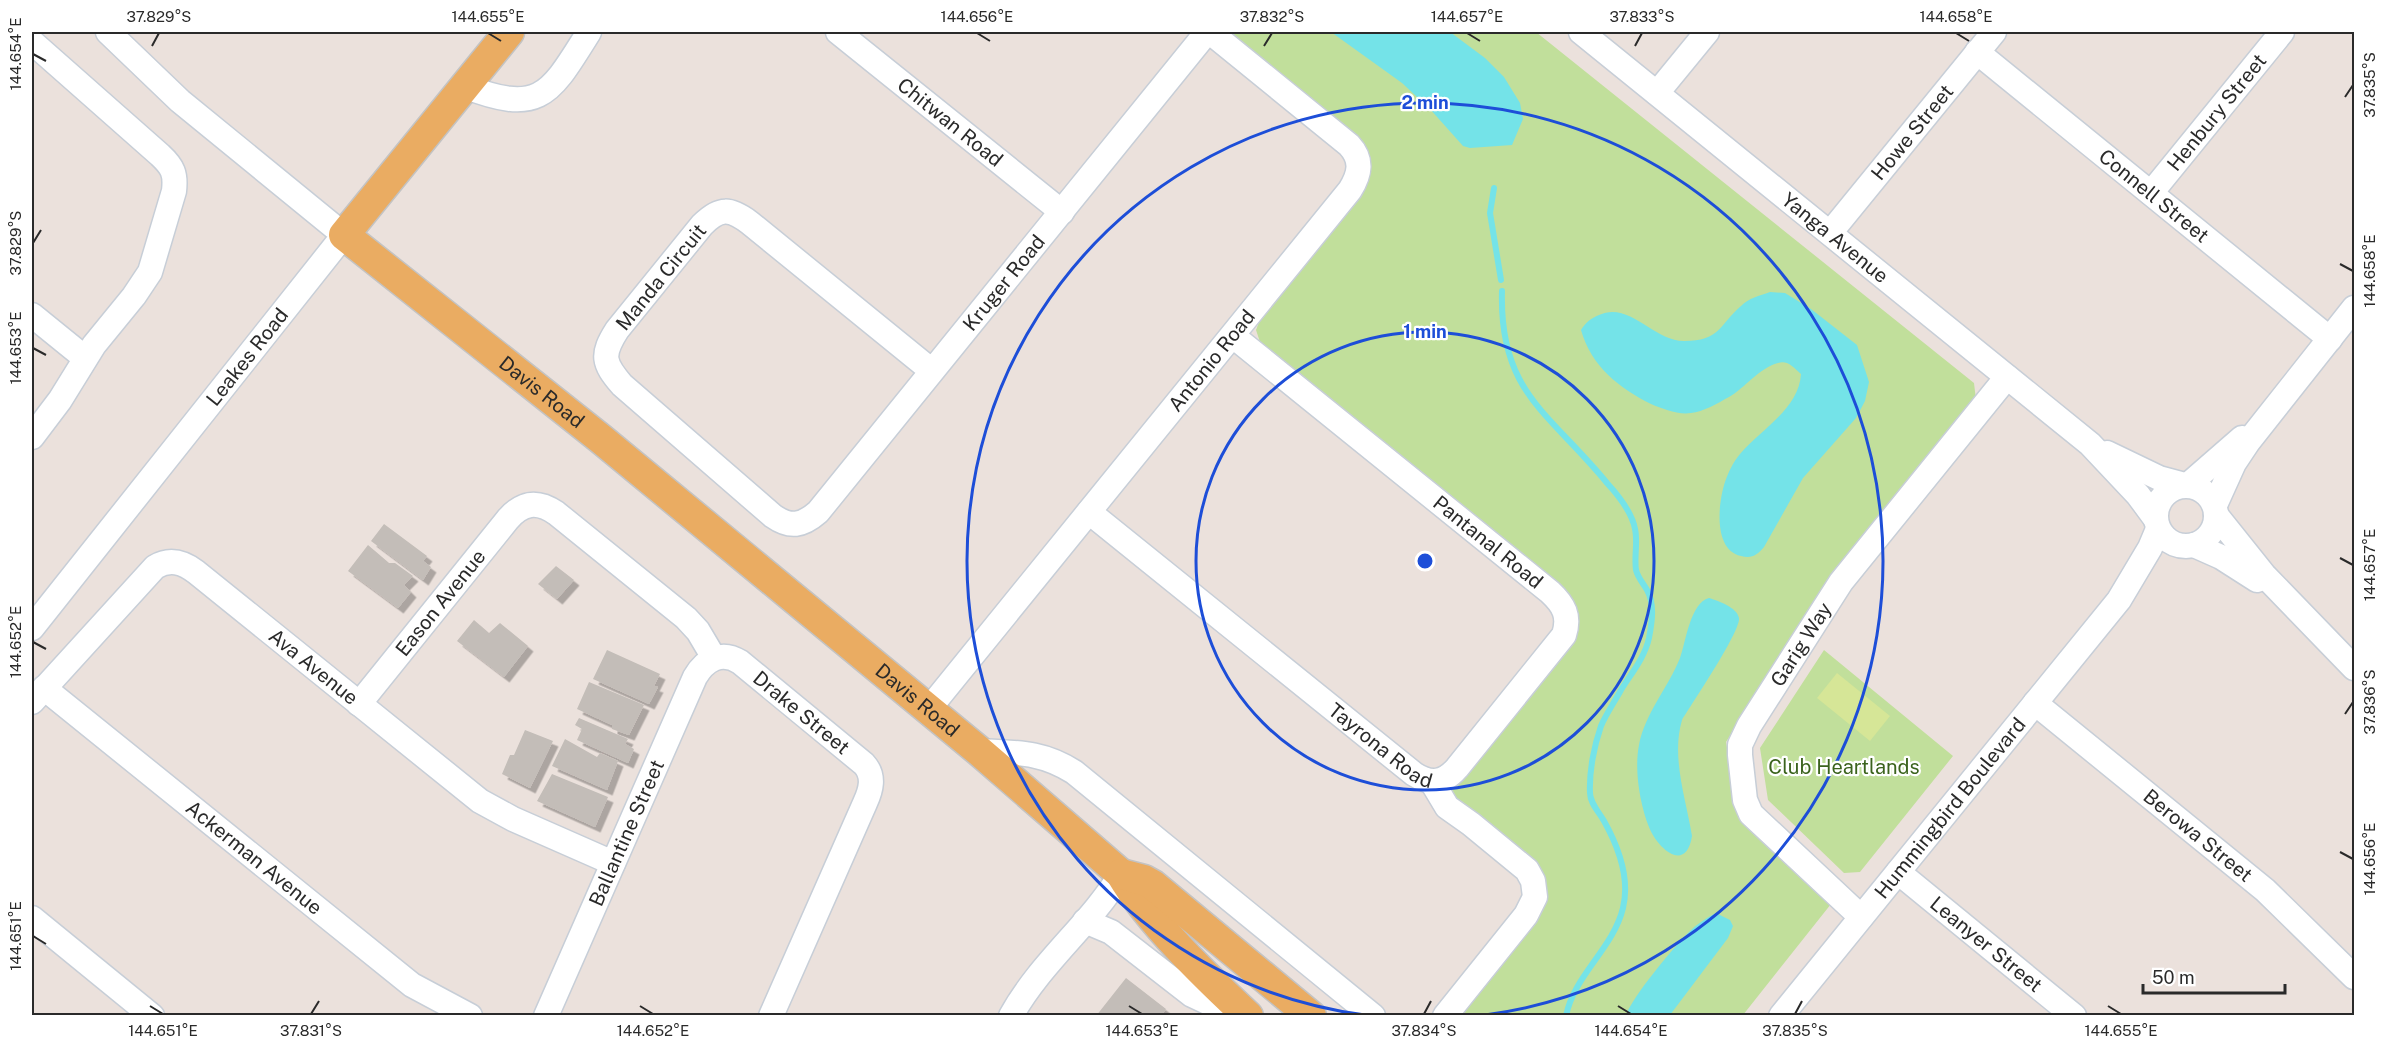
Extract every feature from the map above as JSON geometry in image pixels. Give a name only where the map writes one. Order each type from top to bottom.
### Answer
[{"type":"main road","name":"Leakes Road","points":[[344,236],[509,32]]},
{"type":"main road","name":"Davis Road","points":[[344,236],[601,439],[979,752],[1121,874],[1134,895],[1215,985],[1248,1016]]},
{"type":"main road","name":"Davis Road","points":[[1121,874],[1153,885],[1311,1016]]},
{"type":"street","name":"Davis Road","points":[[108,32],[180,101],[344,236]]},
{"type":"street","points":[[464,86],[494,98],[509,100],[537,96],[556,81],[588,32]]},
{"type":"street","name":"Chitwan Road","points":[[838,32],[1062,212]]},
{"type":"street","name":"Kruger Road","points":[[795,525],[808,520],[818,512],[1209,32]]},
{"type":"street","name":"Antonio Road","points":[[928,710],[1233,336],[1350,190],[1360,173],[1355,153],[1349,145],[1209,32]]},
{"type":"street","name":"Yanga Avenue","points":[[1581,32],[2090,444],[2138,495],[2157,524]]},
{"type":"street","points":[[1657,93],[1707,32]]},
{"type":"street","name":"Howe Street","points":[[1830,233],[1994,32]]},
{"type":"street","name":"Henbury Street","points":[[2151,193],[2282,32]]},
{"type":"street","points":[[32,42],[160,155],[175,174],[174,191],[150,272],[85,358],[60,400],[32,437]]},
{"type":"street","name":"Connell Street","points":[[1977,52],[2330,339]]},
{"type":"street","name":"Manda Circuit","points":[[795,525],[783,522],[767,512],[622,384],[607,364],[606,350],[617,330],[702,225],[716,213],[728,212],[740,216],[932,371]]},
{"type":"street","name":"Leakes Road","points":[[32,628],[344,236]]},
{"type":"street","points":[[2188,546],[2211,533],[2215,510],[2234,463],[2276,405],[2355,308]]},
{"type":"street","points":[[32,315],[85,358]]},
{"type":"street","name":"Pantanal Road","points":[[1233,336],[1550,592],[1565,609],[1566,627],[1558,644],[1457,768],[1445,779],[1432,782]]},
{"type":"street","name":"Garig Way","points":[[1861,917],[1751,814],[1743,789],[1740,745],[1749,726],[1841,582],[2007,377]]},
{"type":"street","points":[[2187,485],[2252,430],[2276,405]]},
{"type":"street","name":"Yanga Avenue","points":[[2090,444],[2159,478],[2187,485]]},
{"type":"street","points":[[2289,602],[2232,563],[2188,546],[2173,543],[2164,537],[2157,524],[2161,498],[2176,486],[2187,485],[2203,490],[2243,551],[2289,602],[2355,668]]},
{"type":"street","name":"Eason Avenue","points":[[359,704],[507,519],[516,510],[527,505],[542,505],[555,513],[686,618],[698,631],[714,658]]},
{"type":"street","name":"Tayrona Road","points":[[1089,512],[1414,774],[1432,782],[1446,807],[1522,866],[1532,877],[1533,902],[1526,915],[1445,1016]]},
{"type":"street","name":"Hummingbird Boulevard","points":[[1781,1016],[2119,600],[2150,548],[2157,524]]},
{"type":"street","name":"Hummingbird Boulevard","points":[[2119,600],[2188,546]]},
{"type":"street","name":"Ava Avenue","points":[[38,695],[141,580],[163,562],[180,563],[196,572],[480,801],[513,819],[613,863]]},
{"type":"street","name":"Drake Street","points":[[714,658],[729,657],[740,662],[857,758],[868,768],[870,774],[871,789],[866,804],[771,1016]]},
{"type":"street","name":"Ballantine Street","points":[[546,1016],[695,677],[703,666],[714,658]]},
{"type":"street","name":"Ackerman Avenue","points":[[38,695],[400,976],[427,995],[470,1016]]},
{"type":"street","name":"Berowa Street","points":[[2035,703],[2265,890],[2355,977]]},
{"type":"street","name":"Davis Road","points":[[979,752],[1032,753],[1058,762],[1074,772],[1373,1016]]},
{"type":"street","name":"Leanyer Street","points":[[1898,872],[2074,1016]]},
{"type":"street","points":[[1011,1016],[1040,974],[1110,892],[1121,874]]},
{"type":"street","points":[[32,918],[152,1016]]},
{"type":"street","points":[[1085,921],[1111,932],[1192,995],[1237,1016]]},
{"type":"green space","points":[[1226,32],[1536,32],[1974,383],[1976,400],[1827,584],[1726,742],[1738,804],[1831,904],[1743,1015],[1455,1015],[1543,900],[1456,809],[1450,792],[1463,778],[1578,618],[1576,607],[1570,597],[1260,342],[1256,330],[1261,317],[1363,191],[1369,177],[1370,164],[1368,154]]},
{"type":"green space","name":"Club Heartlands","points":[[1824,650],[1953,756],[1860,872],[1844,873],[1768,800],[1760,748]]},
{"type":"green space","points":[[1837,673],[1890,716],[1870,741],[1817,698]]},
{"type":"water","points":[[1331,32],[1450,32],[1485,58],[1504,77],[1520,103],[1523,119],[1512,145],[1470,148],[1463,146],[1430,109],[1402,83]]},
{"type":"water","points":[[1770,292],[1785,293],[1811,309],[1857,345],[1869,382],[1865,401],[1856,418],[1803,478],[1764,547],[1754,556],[1745,557],[1732,552],[1722,535],[1720,513],[1725,482],[1735,460],[1786,408],[1799,387],[1801,374],[1788,364],[1778,363],[1765,369],[1735,393],[1710,407],[1686,413],[1666,410],[1651,404],[1617,383],[1599,365],[1581,330],[1593,318],[1610,312],[1631,317],[1673,339],[1696,340],[1718,331],[1747,301]]},
{"type":"water","points":[[1709,598],[1731,608],[1739,618],[1724,652],[1682,720],[1679,734],[1679,763],[1692,836],[1684,854],[1678,855],[1671,854],[1658,843],[1649,827],[1639,787],[1637,765],[1639,745],[1651,711],[1680,658],[1693,615],[1697,607]]},
{"type":"water","points":[[1716,913],[1730,920],[1733,926],[1728,938],[1670,1015],[1626,1015],[1645,985],[1673,949],[1695,926]]},
{"type":"building","points":[[384,524],[427,556],[423,561],[431,567],[423,580],[371,541]]},
{"type":"building","points":[[368,545],[389,563],[395,563],[413,576],[404,585],[411,592],[398,608],[348,571]]},
{"type":"building","points":[[556,566],[574,580],[557,599],[538,584]]},
{"type":"building","points":[[474,620],[489,633],[500,623],[528,646],[504,677],[457,641]]},
{"type":"building","points":[[607,650],[660,674],[654,686],[658,687],[649,704],[593,679]]},
{"type":"building","points":[[589,682],[644,705],[629,735],[612,729],[612,725],[577,709]]},
{"type":"building","points":[[579,718],[628,739],[625,744],[634,749],[628,763],[577,740],[582,729],[575,725]]},
{"type":"building","points":[[525,730],[553,741],[530,788],[502,774],[510,755],[514,755]]},
{"type":"building","points":[[565,739],[597,757],[600,753],[618,761],[607,790],[552,766]]},
{"type":"building","points":[[552,774],[608,797],[595,827],[537,801]]},
{"type":"building","points":[[1126,978],[1166,1009],[1161,1016],[1096,1016]]},
{"type":"waterway","points":[[1494,188],[1490,213],[1501,280]]},
{"type":"waterway","points":[[1502,291],[1503,326],[1509,354],[1519,378],[1532,399],[1628,510],[1636,534],[1636,570],[1650,595],[1652,607],[1647,645],[1601,726],[1590,776],[1591,800],[1609,831],[1624,874],[1623,908],[1611,936],[1570,1001],[1566,1016]]}]
